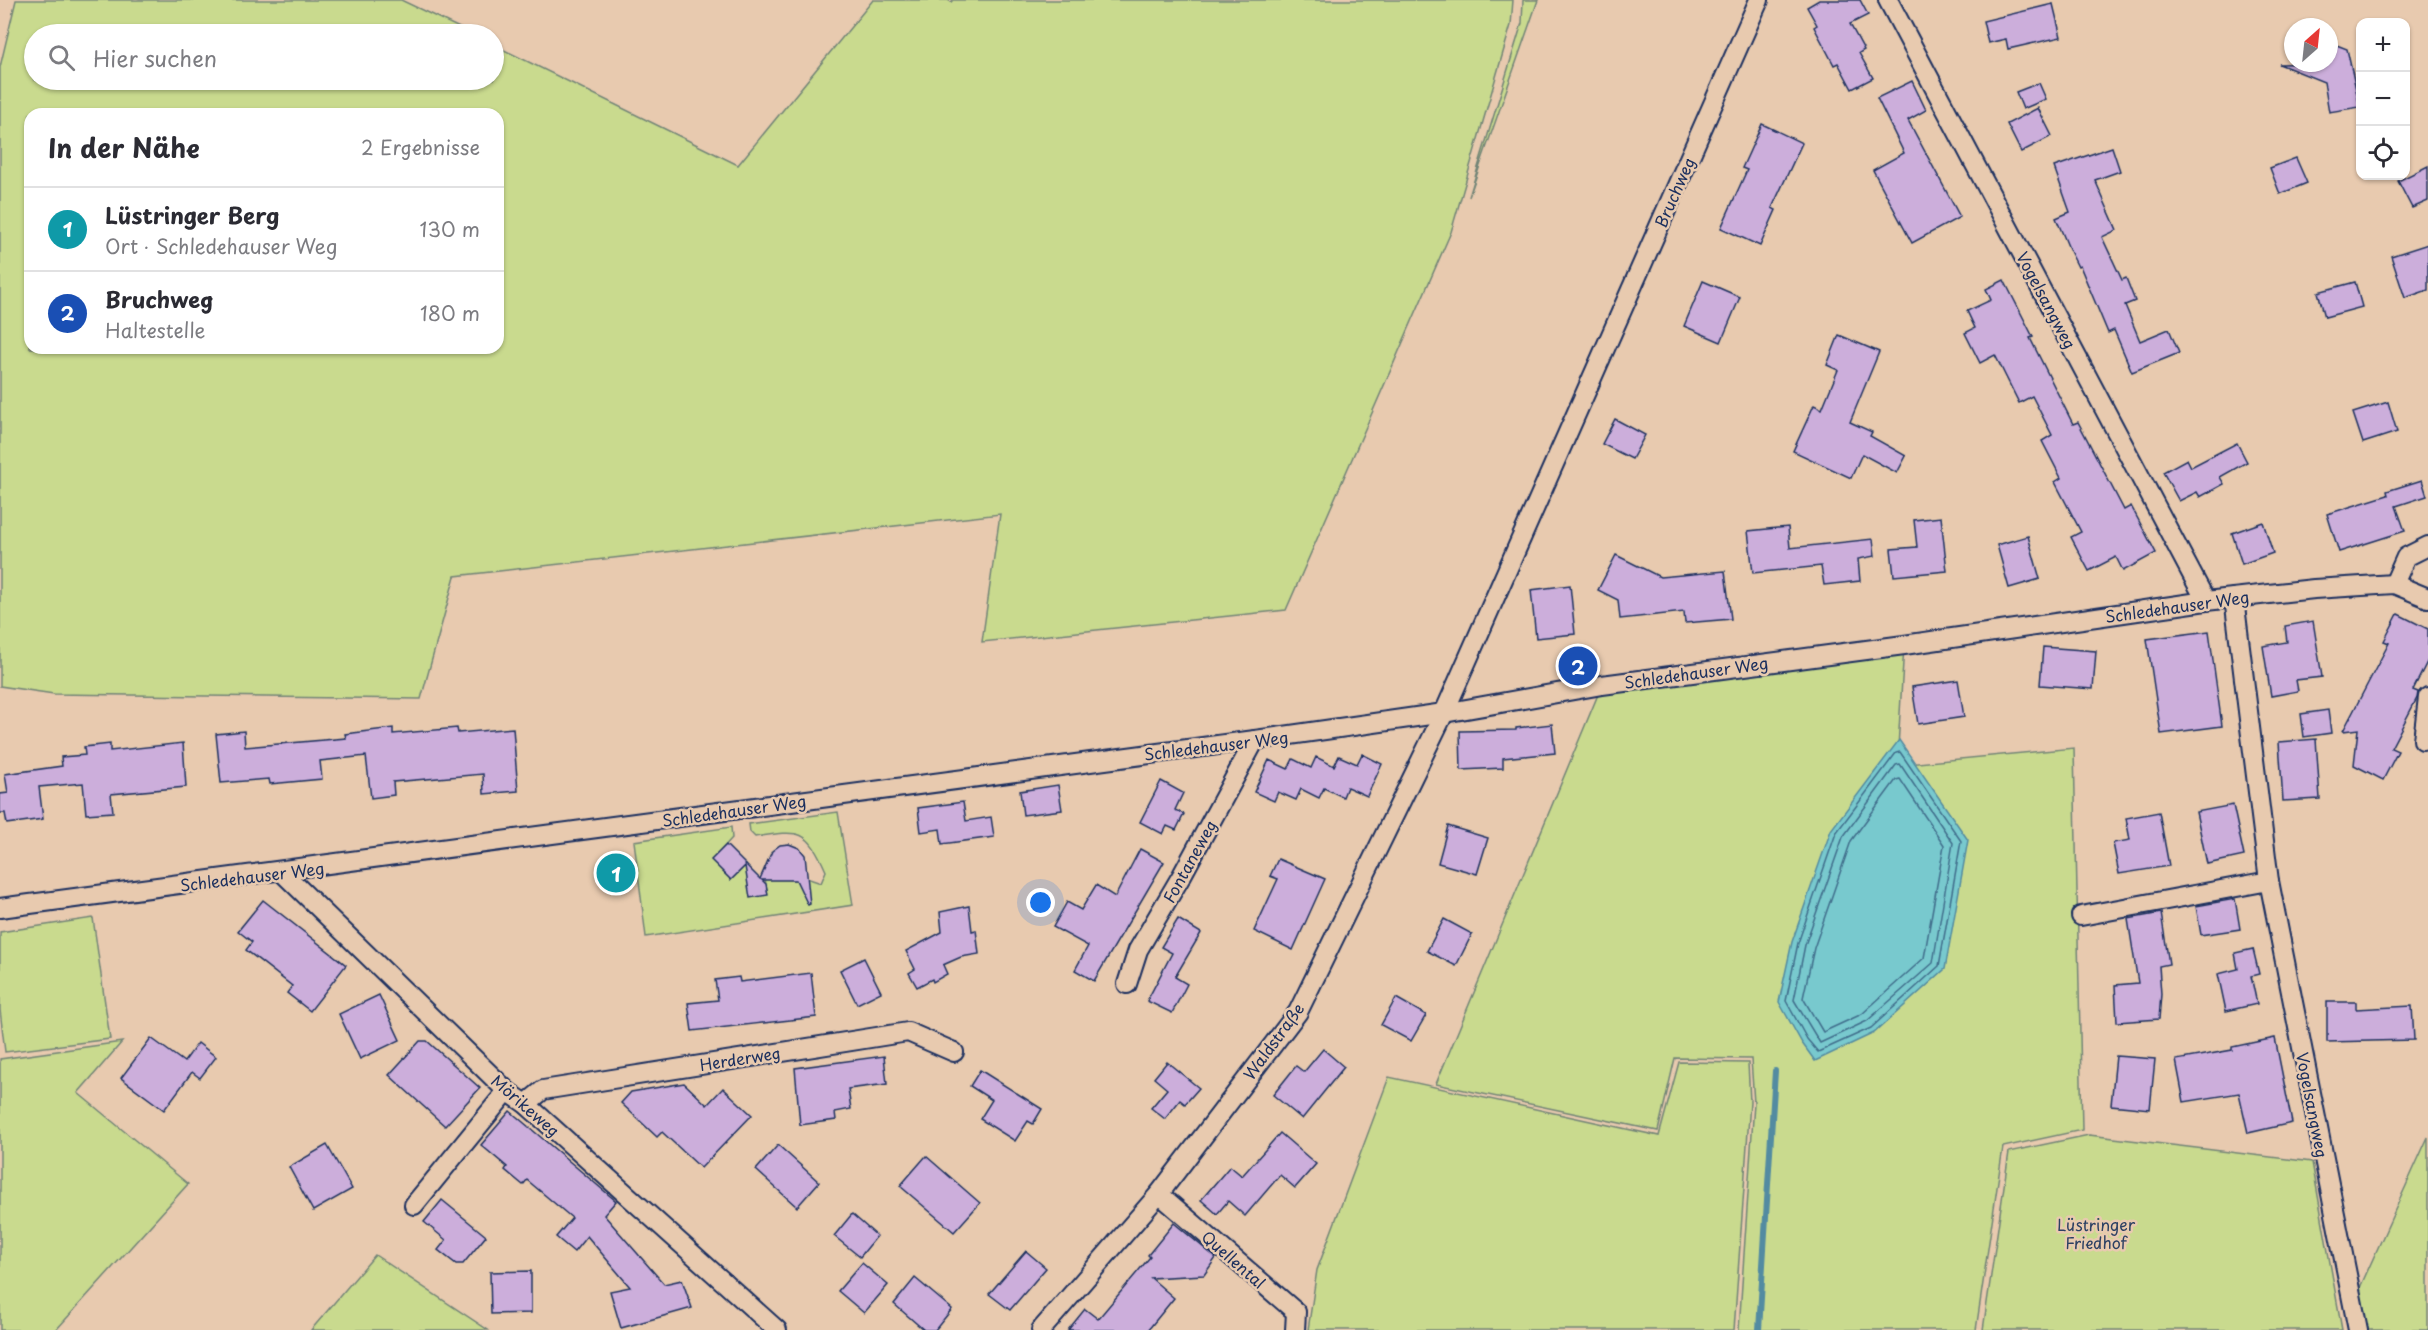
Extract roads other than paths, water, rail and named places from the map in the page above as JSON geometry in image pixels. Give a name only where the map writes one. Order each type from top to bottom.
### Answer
[{"type":"street","name":"Bruchweg","points":[[1444,713],[1759,0]]},
{"type":"street","name":"Vogelsangweg","points":[[1888,0],[2206,601]]},
{"type":"street","points":[[2394,584],[2406,557],[2428,546]]},
{"type":"street","name":"Schledehauser Weg","points":[[0,908],[1255,740],[1444,713],[1602,685],[2206,601],[2314,589],[2394,584],[2428,598]]},
{"type":"street","name":"Vogelsangweg","points":[[2234,598],[2269,881],[2358,1330]]},
{"type":"street","points":[[2423,740],[2428,697]]},
{"type":"street","name":"Waldstraße","points":[[1041,1330],[1159,1194],[1298,1012],[1444,713]]},
{"type":"street","name":"Fontaneweg","points":[[1127,984],[1138,950],[1182,875],[1255,740]]},
{"type":"street","name":"Mörikeweg","points":[[282,872],[507,1091],[526,1104],[777,1330]]},
{"type":"street","points":[[2081,916],[2269,881]]},
{"type":"street","name":"Herderweg","points":[[526,1104],[543,1090],[908,1032],[954,1052]]},
{"type":"street","points":[[414,1204],[507,1091]]},
{"type":"street","name":"Quellental","points":[[1159,1194],[1296,1312],[1295,1330]]},
{"type":"water","points":[[1899,740],[1968,840],[1945,969],[1874,1033],[1815,1061],[1779,1002],[1792,942],[1831,830]]},
{"type":"waterway","points":[[1759,1330],[1775,1071]]},
{"type":"place","name":"Bruchweg","points":[[1578,666]]},
{"type":"place","name":"Lüstringer Berg","points":[[616,873]]},
{"type":"park label","name":"Lüstringer Friedhof","points":[[2096,1233]]}]
